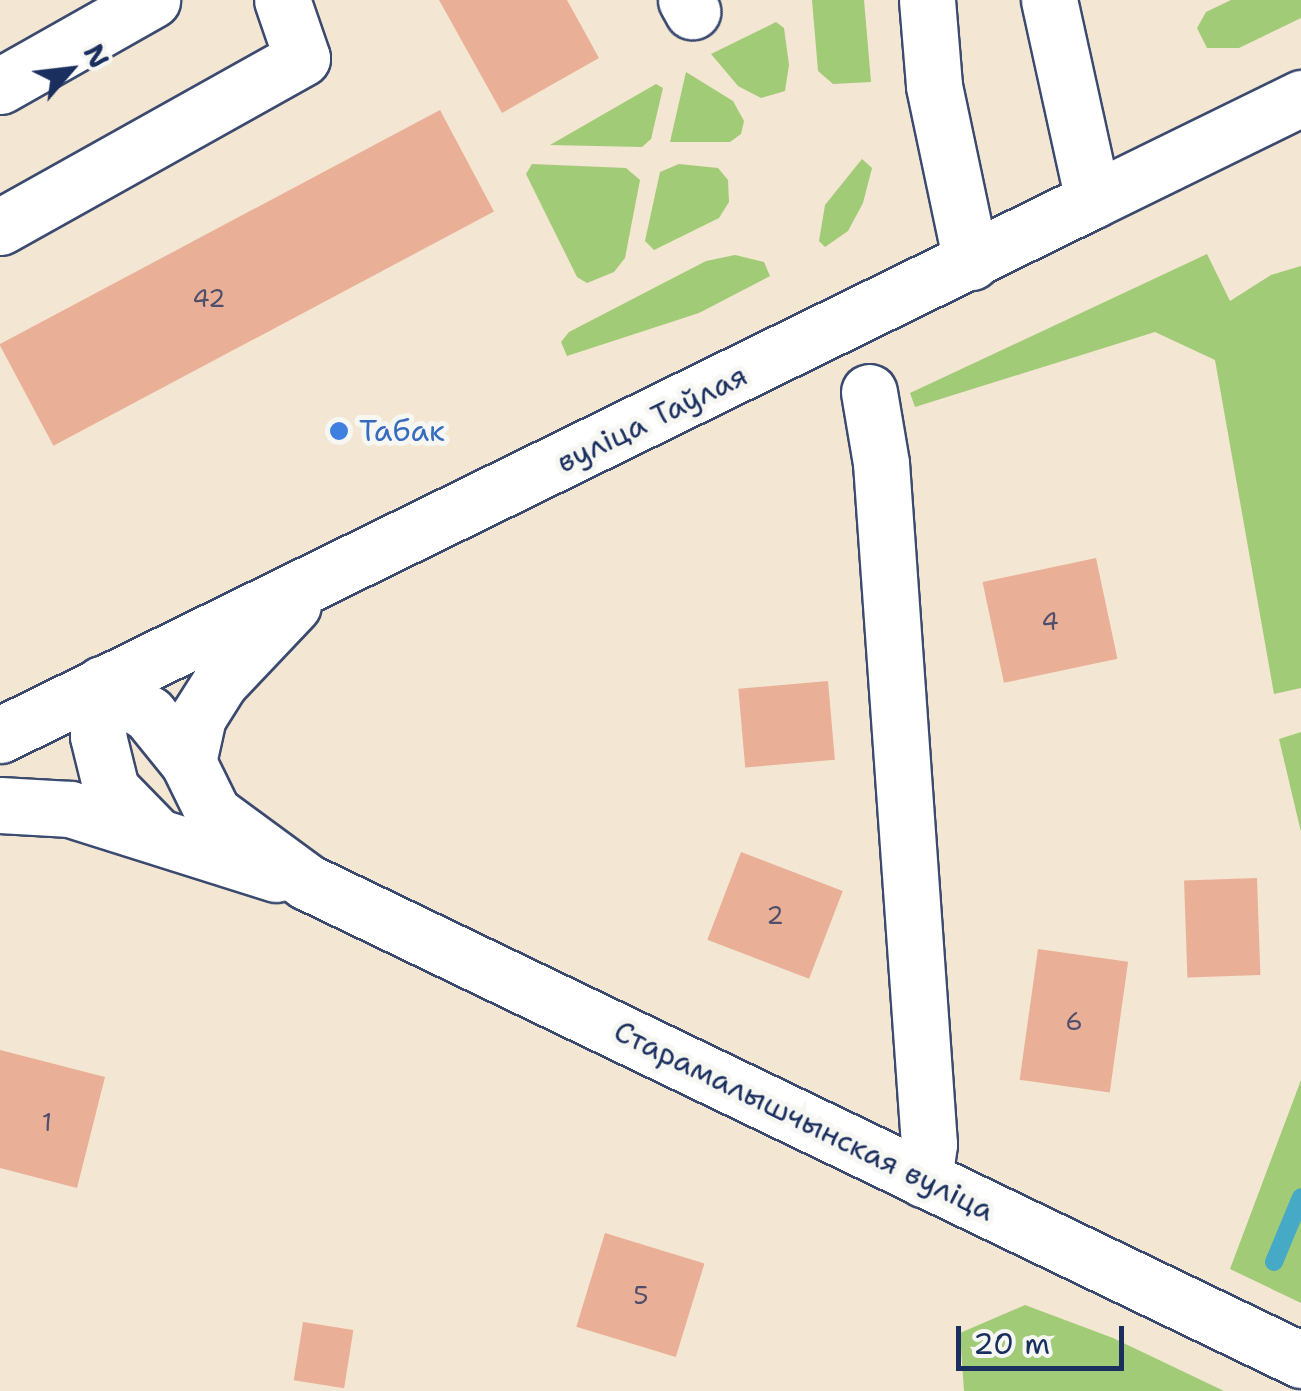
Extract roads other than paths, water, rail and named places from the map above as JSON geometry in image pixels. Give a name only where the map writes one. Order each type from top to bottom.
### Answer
[{"type":"main road","points":[[0,86],[152,0]]},
{"type":"main road","points":[[0,228],[302,58],[282,0]]},
{"type":"main road","points":[[928,0],[934,86],[971,262]]},
{"type":"main road","points":[[1049,0],[1092,200]]},
{"type":"main road","name":"вуліца Таўлая","points":[[0,734],[1301,98]]},
{"type":"main road","points":[[869,392],[882,463],[929,1144],[924,1180]]},
{"type":"main road","points":[[188,762],[198,717],[220,682],[316,581]]},
{"type":"main road","points":[[152,831],[111,789],[98,736],[102,684],[149,714],[188,762],[213,813],[307,882]]},
{"type":"main road","points":[[0,805],[70,809],[152,831],[227,862],[307,882]]},
{"type":"main road","name":"Старамалышчынская вуліца","points":[[307,882],[1301,1360]]},
{"type":"waterway","points":[[1274,1262],[1301,1197]]},
{"type":"place","name":"Табак","points":[[339,431]]}]
